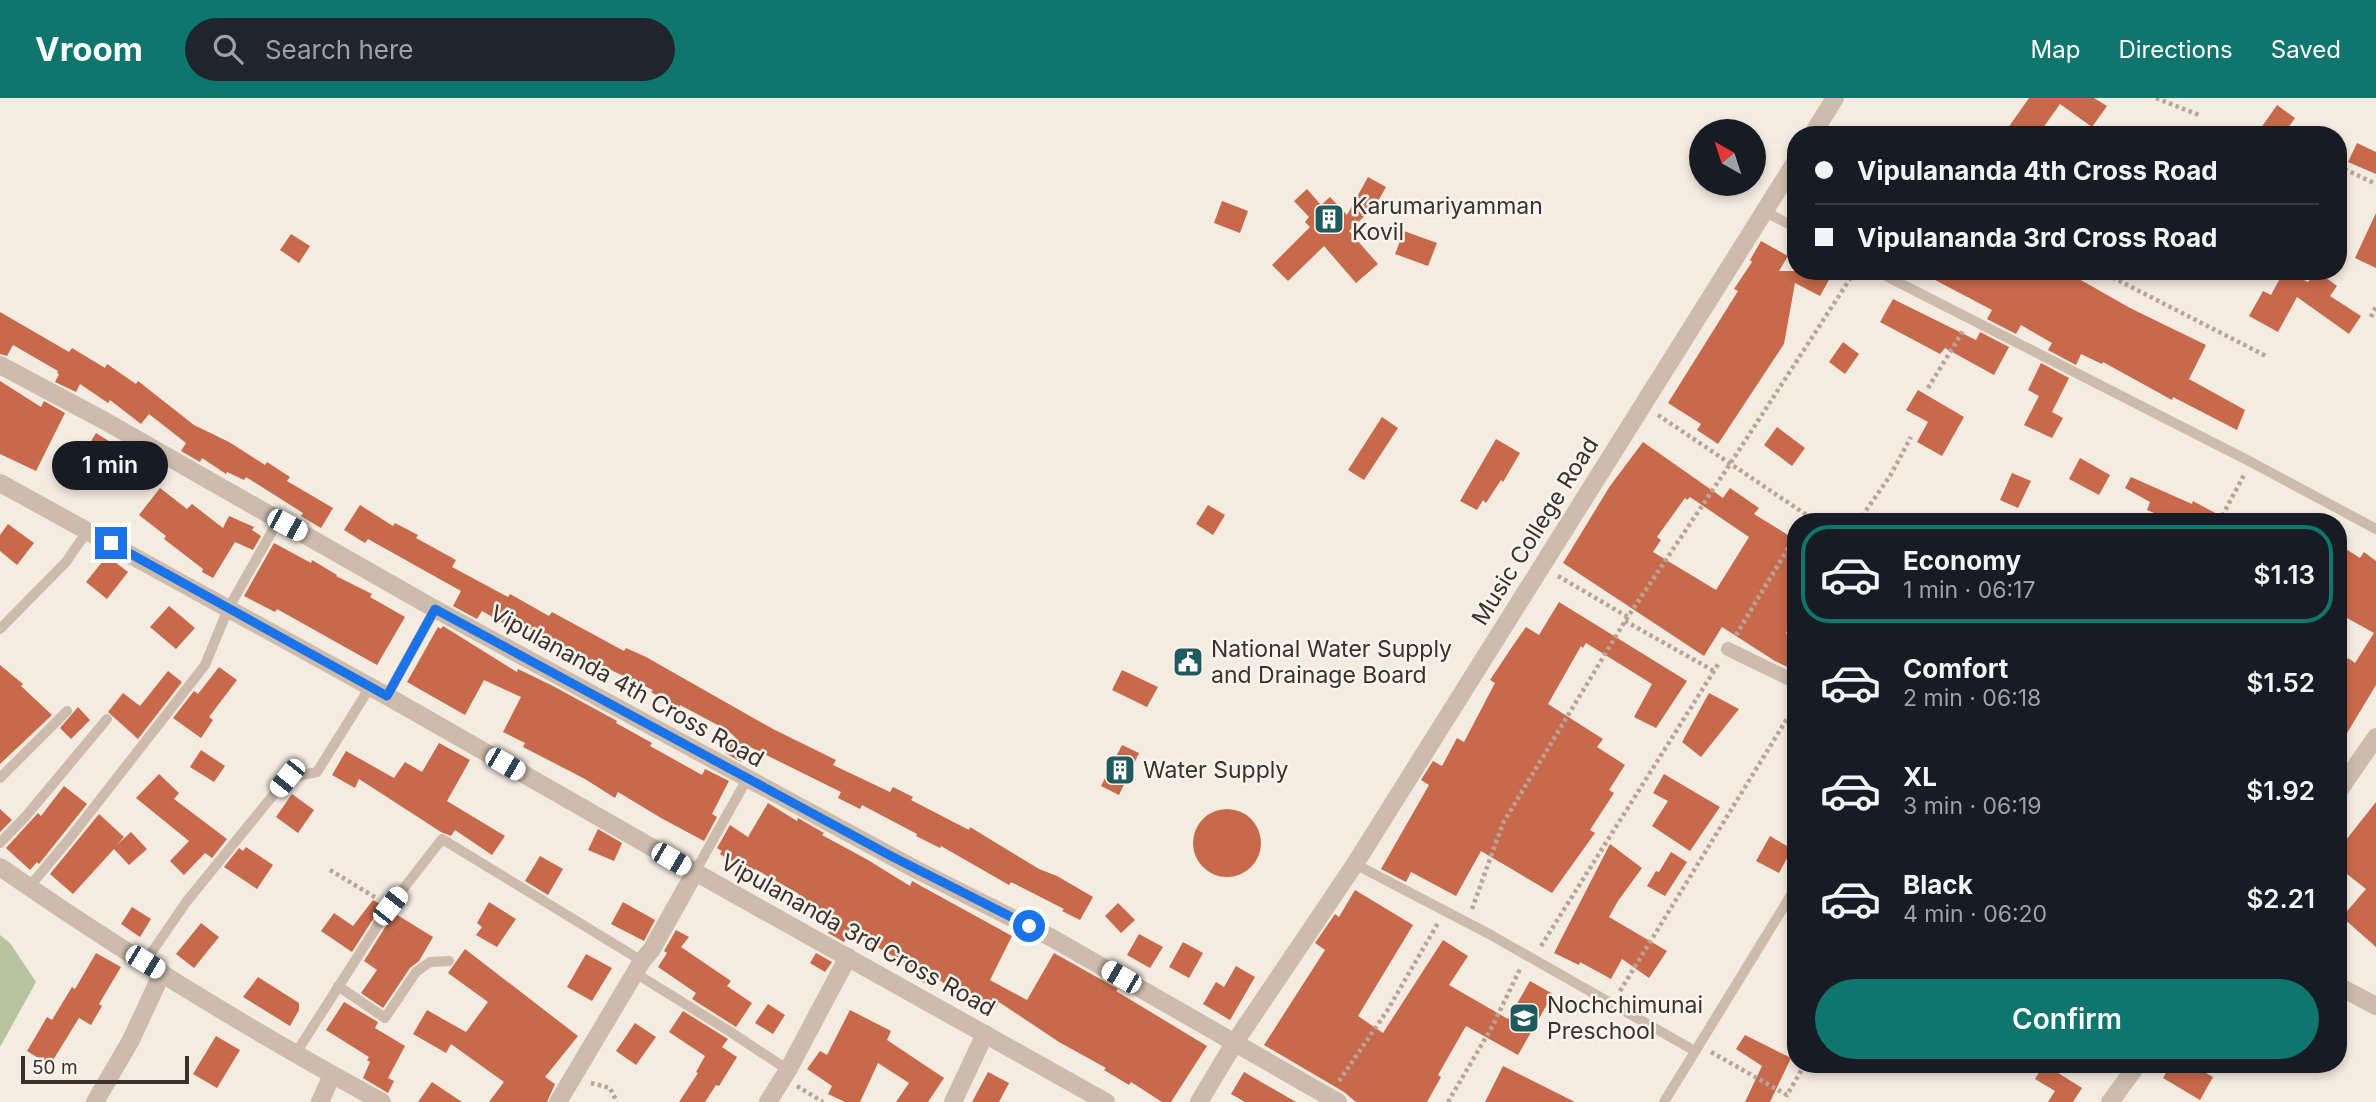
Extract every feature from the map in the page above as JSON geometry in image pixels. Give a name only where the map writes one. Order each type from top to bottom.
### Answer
[{"type":"street","points":[[1818,126],[1835,98]]},
{"type":"street","name":"Music College Road","points":[[1199,1102],[1235,1042],[1355,864],[1787,175]]},
{"type":"street","name":"Vipulananda 4th Cross Road","points":[[0,365],[105,421],[435,609],[747,779],[915,869],[1052,938],[1333,1099]]},
{"type":"street","name":"Vipulananda 3rd Cross Road","points":[[0,483],[387,696],[1106,1102]]},
{"type":"street","points":[[1728,649],[1787,678]]},
{"type":"street","points":[[2347,779],[2376,737]]},
{"type":"street","points":[[0,867],[162,973],[382,1102]]},
{"type":"street","points":[[558,1102],[638,967],[652,949],[695,872]]},
{"type":"street","points":[[768,1102],[786,1074],[848,957]]},
{"type":"street","points":[[95,1102],[131,1040],[162,973]]},
{"type":"street","points":[[2347,991],[2376,1006]]},
{"type":"street","points":[[953,1102],[985,1034]]},
{"type":"street","points":[[2110,1102],[2131,1073]]},
{"type":"street","points":[[320,1102],[332,1075]]},
{"type":"lane","points":[[1764,211],[1787,223]]},
{"type":"lane","points":[[1894,280],[2346,513]]},
{"type":"lane","points":[[2347,513],[2376,529]]},
{"type":"lane","points":[[29,887],[205,665],[228,609],[278,521]]},
{"type":"lane","points":[[0,629],[66,562],[88,530]]},
{"type":"lane","points":[[387,696],[435,609]]},
{"type":"lane","points":[[145,962],[187,901],[287,778],[317,772],[370,687]]},
{"type":"lane","points":[[0,778],[68,711]]},
{"type":"lane","points":[[0,843],[107,719]]},
{"type":"lane","points":[[695,872],[747,779]]},
{"type":"lane","points":[[296,1053],[390,906],[442,839],[638,967],[786,1074]]},
{"type":"lane","points":[[1355,864],[1697,1048]]},
{"type":"lane","points":[[1664,1102],[1787,902]]},
{"type":"lane","points":[[338,986],[385,1018],[416,972],[430,962],[449,961]]},
{"type":"path","points":[[2156,98],[2200,115]]},
{"type":"path","points":[[2347,170],[2376,184]]},
{"type":"path","points":[[1468,923],[1503,823],[1626,619],[1849,280]]},
{"type":"path","points":[[2118,280],[2268,357]]},
{"type":"path","points":[[2371,317],[2376,307]]},
{"type":"path","points":[[1928,388],[1970,318]]},
{"type":"path","points":[[1643,405],[1803,513]]},
{"type":"path","points":[[1864,513],[1890,476],[1911,437]]},
{"type":"path","points":[[2224,513],[2251,462]]},
{"type":"path","points":[[1448,1102],[1530,957],[1728,649],[1787,551]]},
{"type":"path","points":[[1542,566],[1714,671]]},
{"type":"path","points":[[1612,1003],[1787,720]]},
{"type":"path","points":[[330,870],[390,906]]},
{"type":"path","points":[[1333,1099],[1445,911]]},
{"type":"path","points":[[1697,1048],[1787,1095],[1800,1073]]},
{"type":"path","points":[[786,1074],[823,1102]]},
{"type":"path","points":[[574,1078],[610,1088],[617,1102]]},
{"type":"green space","points":[[0,935],[10,943],[36,982],[0,1047]]},
{"type":"building","points":[[2029,98],[2094,98],[2107,106],[2093,126],[2060,104],[2044,126],[2009,126]]},
{"type":"building","points":[[2277,105],[2295,118],[2289,126],[2262,126]]},
{"type":"building","points":[[2357,143],[2376,152],[2376,174],[2348,162]]},
{"type":"building","points":[[1368,177],[1386,187],[1376,205],[1349,231],[1378,264],[1356,283],[1324,246],[1288,281],[1272,265],[1310,227],[1305,222],[1309,217],[1294,201],[1307,189],[1321,205],[1330,197],[1347,215]]},
{"type":"building","points":[[1222,201],[1248,211],[1240,233],[1214,223]]},
{"type":"building","points":[[2376,213],[2376,268],[2355,258]]},
{"type":"building","points":[[1404,231],[1437,243],[1428,266],[1395,254]]},
{"type":"building","points":[[291,234],[310,246],[299,263],[280,250]]},
{"type":"building","points":[[1761,241],[1787,255],[1779,271],[1787,271],[1787,280],[1829,280],[1820,296],[1795,283],[1784,344],[1718,444],[1697,430],[1701,424],[1668,403],[1738,291],[1734,289],[1752,262],[1750,260]]},
{"type":"building","points":[[1935,280],[2081,280],[2130,308],[2206,345],[2189,379],[2245,410],[2237,430],[2173,397],[2172,400],[2103,362],[2102,364],[2081,354],[2076,365],[2048,350],[2052,343],[2021,325],[2016,334],[1987,319],[1992,310]]},
{"type":"building","points":[[2279,280],[2329,280],[2337,286],[2330,296],[2361,316],[2349,334],[2297,297],[2278,332],[2249,316],[2263,291],[2271,295]]},
{"type":"building","points":[[1893,299],[1976,340],[1980,332],[2009,347],[1994,375],[1945,348],[1940,354],[1880,322]]},
{"type":"building","points":[[0,312],[69,352],[72,348],[105,368],[107,364],[136,384],[138,381],[194,425],[229,442],[265,465],[267,462],[290,477],[287,481],[333,508],[321,528],[301,516],[303,513],[246,477],[244,480],[227,472],[226,474],[202,458],[200,462],[181,451],[186,443],[149,414],[141,424],[110,400],[108,403],[80,384],[76,392],[55,382],[58,371],[13,345],[7,356],[0,354]]},
{"type":"building","points":[[1843,342],[1859,354],[1845,374],[1829,362]]},
{"type":"building","points":[[2041,363],[2069,378],[2052,412],[2063,418],[2052,438],[2024,425],[2039,396],[2028,390]]},
{"type":"building","points":[[0,381],[41,407],[44,401],[65,413],[36,471],[0,454]]},
{"type":"building","points":[[1918,390],[1964,417],[1942,456],[1917,442],[1928,422],[1906,410]]},
{"type":"building","points":[[1382,417],[1398,428],[1364,480],[1348,470]]},
{"type":"building","points":[[1777,427],[1805,448],[1792,466],[1764,445]]},
{"type":"building","points":[[96,433],[139,460],[127,476],[112,466],[108,472],[82,456]]},
{"type":"building","points":[[1496,439],[1520,453],[1503,482],[1501,480],[1486,503],[1483,500],[1477,510],[1460,501]]},
{"type":"building","points":[[1643,442],[1723,498],[1730,488],[1759,508],[1754,514],[1787,534],[1787,667],[1722,627],[1704,656],[1563,563],[1610,486]],"holes":[[[1690,497],[1749,537],[1716,590],[1653,552],[1661,540],[1657,537],[1685,498],[1687,500]]]},
{"type":"building","points":[[2080,458],[2110,475],[2099,495],[2069,479]]},
{"type":"building","points":[[2012,473],[2031,481],[2018,508],[2000,500]]},
{"type":"building","points":[[2131,477],[2192,504],[2193,501],[2215,513],[2154,513],[2147,510],[2150,502],[2125,488]]},
{"type":"building","points":[[160,488],[187,509],[192,504],[223,528],[229,516],[254,527],[252,530],[261,536],[253,550],[235,542],[213,578],[202,572],[203,569],[164,539],[166,536],[139,515]]},
{"type":"building","points":[[360,505],[393,526],[395,523],[418,535],[416,538],[456,560],[452,567],[508,597],[510,594],[549,616],[552,612],[624,651],[626,648],[646,657],[773,729],[836,760],[833,765],[890,792],[893,787],[913,797],[911,800],[969,830],[970,827],[1039,869],[1093,897],[1080,920],[1062,911],[1064,909],[1011,882],[1009,885],[862,805],[860,809],[838,798],[841,792],[750,747],[741,762],[725,753],[735,737],[727,730],[680,705],[679,708],[651,692],[653,690],[594,662],[593,665],[517,622],[513,629],[482,611],[477,619],[453,606],[461,591],[368,539],[365,543],[344,530]]},
{"type":"building","points":[[1208,505],[1225,515],[1213,535],[1196,524]]},
{"type":"building","points":[[8,524],[34,543],[17,565],[0,551],[0,535]]},
{"type":"building","points":[[274,543],[311,563],[312,560],[372,594],[370,597],[405,617],[377,665],[277,609],[275,612],[244,596]]},
{"type":"building","points":[[2347,550],[2360,558],[2364,552],[2376,561],[2376,685],[2347,733],[2347,660],[2355,663],[2374,633],[2347,618]]},
{"type":"building","points":[[107,556],[128,572],[107,599],[86,582]]},
{"type":"building","points":[[1559,602],[1687,681],[1656,728],[1634,717],[1652,684],[1586,643],[1583,648],[1581,646],[1548,704],[1603,739],[1597,747],[1625,765],[1609,790],[1614,793],[1590,830],[1595,833],[1552,893],[1481,851],[1456,896],[1411,872],[1406,882],[1381,869],[1429,785],[1421,780],[1433,761],[1442,766],[1457,738],[1464,742],[1495,683],[1490,680],[1514,644],[1526,627],[1539,635]]},
{"type":"building","points":[[169,606],[195,628],[176,649],[150,627]]},
{"type":"building","points":[[443,626],[517,672],[518,669],[553,686],[617,721],[616,723],[652,743],[650,746],[702,775],[705,769],[729,781],[712,814],[717,817],[704,841],[618,792],[615,798],[523,747],[525,743],[503,732],[521,697],[484,680],[465,715],[407,682],[438,627],[441,629]]},
{"type":"building","points":[[0,665],[23,684],[21,686],[52,715],[0,764]]},
{"type":"building","points":[[219,667],[237,680],[209,717],[213,720],[201,738],[173,718],[194,691],[198,694]]},
{"type":"building","name":"Water Supply","points":[[1122,670],[1158,687],[1147,707],[1112,690]]},
{"type":"building","points":[[168,671],[182,682],[138,739],[108,712],[123,693],[140,706]]},
{"type":"building","points":[[1709,693],[1739,709],[1701,757],[1682,742]]},
{"type":"building","points":[[78,707],[90,720],[71,739],[60,728]]},
{"type":"building","points":[[439,743],[470,760],[447,801],[505,836],[492,855],[455,830],[451,836],[441,832],[359,779],[355,788],[332,775],[346,751],[394,778],[405,762],[422,772]]},
{"type":"building","name":"Water Supply","points":[[1122,745],[1139,753],[1119,795],[1101,786]]},
{"type":"building","points":[[201,750],[225,766],[214,782],[190,767]]},
{"type":"building","points":[[159,774],[179,793],[174,799],[227,839],[212,858],[205,853],[184,875],[170,861],[189,841],[136,798]]},
{"type":"building","points":[[1664,774],[1720,807],[1690,851],[1652,826],[1668,801],[1653,793]]},
{"type":"building","points":[[64,786],[87,804],[39,864],[37,862],[30,870],[6,848],[38,813],[41,816]]},
{"type":"building","points":[[292,794],[314,810],[298,833],[276,817]]},
{"type":"building","points":[[2376,802],[2376,947],[2347,921],[2347,911],[2366,889],[2347,874],[2347,839]]},
{"type":"building","points":[[768,803],[797,821],[798,818],[824,833],[822,835],[910,886],[912,881],[1012,936],[990,980],[1027,1000],[1054,953],[1118,989],[1116,991],[1207,1046],[1171,1102],[1162,1102],[1131,1082],[1129,1085],[999,1002],[995,1009],[948,980],[945,984],[938,979],[932,988],[918,979],[922,973],[853,933],[850,932],[844,942],[828,933],[835,919],[797,897],[799,894],[755,869],[752,874],[720,854],[722,851],[717,848],[730,825],[748,837]]},
{"type":"building","points":[[0,809],[12,820],[0,832]]},
{"type":"building","points":[[1227,809],[1240,812],[1251,819],[1258,830],[1261,843],[1258,856],[1251,867],[1240,874],[1227,877],[1214,874],[1203,867],[1196,856],[1193,843],[1196,830],[1203,819],[1214,812]]},
{"type":"building","points":[[99,814],[124,837],[117,845],[131,832],[147,849],[129,865],[114,849],[73,894],[50,874]]},
{"type":"building","points":[[598,829],[622,843],[614,861],[588,850]]},
{"type":"building","points":[[1770,836],[1787,846],[1787,858],[1779,873],[1756,861]]},
{"type":"building","points":[[1610,844],[1642,868],[1609,917],[1667,951],[1649,978],[1622,959],[1611,979],[1580,962],[1579,965],[1554,953]]},
{"type":"building","points":[[246,847],[273,865],[257,889],[224,867],[239,848],[243,851]]},
{"type":"building","points":[[1671,852],[1687,862],[1665,896],[1647,886]]},
{"type":"building","points":[[540,856],[563,869],[548,895],[525,881]]},
{"type":"building","points":[[1355,890],[1413,925],[1358,1016],[1383,1033],[1443,940],[1468,956],[1449,985],[1508,1019],[1530,981],[1553,994],[1518,1055],[1466,1026],[1438,1075],[1441,1077],[1427,1102],[1356,1102],[1344,1092],[1264,1045],[1325,950],[1315,943],[1335,914],[1339,917]]},
{"type":"building","points":[[373,900],[382,905],[352,952],[321,931],[334,913],[353,926]]},
{"type":"building","points":[[489,902],[516,919],[497,947],[476,935],[482,927],[477,923]]},
{"type":"building","points":[[623,902],[655,920],[644,941],[611,924]]},
{"type":"building","points":[[1118,903],[1135,920],[1121,933],[1105,916]]},
{"type":"building","points":[[132,907],[151,919],[140,937],[121,924]]},
{"type":"building","points":[[394,913],[433,937],[419,961],[410,968],[383,1008],[361,993],[377,970],[364,961]]},
{"type":"building","points":[[201,923],[219,937],[194,968],[176,954]]},
{"type":"building","points":[[676,930],[689,937],[681,947],[731,981],[727,986],[752,1003],[736,1027],[692,999],[696,993],[658,967]]},
{"type":"building","points":[[1139,934],[1163,947],[1150,968],[1127,955]]},
{"type":"building","points":[[1183,942],[1203,953],[1189,978],[1169,967]]},
{"type":"building","points":[[465,949],[578,1036],[545,1077],[555,1084],[547,1102],[489,1102],[504,1082],[451,1044],[446,1053],[413,1034],[427,1010],[466,1032],[488,1002],[448,973]]},
{"type":"building","points":[[96,953],[121,967],[99,1004],[102,1006],[91,1025],[79,1018],[50,1065],[27,1051],[47,1017],[52,1020],[72,987],[75,989]]},
{"type":"building","points":[[816,953],[832,962],[825,972],[810,963]]},
{"type":"building","points":[[586,954],[612,968],[592,1001],[567,987]]},
{"type":"building","points":[[1236,966],[1255,977],[1230,1020],[1203,1004],[1216,982],[1224,987]]},
{"type":"building","points":[[258,977],[299,1003],[299,1010],[290,1026],[243,997]]},
{"type":"building","points":[[344,1002],[378,1022],[375,1028],[405,1046],[388,1078],[394,1081],[388,1093],[363,1078],[370,1062],[367,1060],[369,1057],[326,1030]]},
{"type":"building","points":[[768,1004],[785,1015],[773,1034],[755,1023]]},
{"type":"building","points":[[850,1010],[891,1031],[887,1040],[944,1078],[928,1102],[896,1102],[909,1083],[878,1063],[860,1102],[845,1102],[828,1094],[832,1086],[807,1069],[820,1051],[827,1055]]},
{"type":"building","points":[[683,1011],[728,1039],[722,1047],[737,1057],[719,1086],[716,1085],[705,1102],[679,1102],[698,1073],[696,1072],[705,1056],[669,1032]]},
{"type":"building","points":[[635,1023],[656,1037],[636,1065],[616,1051]]},
{"type":"building","points":[[1745,1035],[1787,1056],[1787,1066],[1770,1102],[1745,1102],[1762,1066],[1736,1049]]},
{"type":"building","points":[[216,1036],[240,1050],[217,1088],[193,1074]]},
{"type":"building","points":[[1503,1066],[1575,1102],[1485,1102]]},
{"type":"building","points":[[988,1072],[1009,1083],[999,1102],[972,1102]]},
{"type":"building","points":[[1244,1072],[1296,1102],[1245,1102],[1231,1094]]},
{"type":"building","points":[[2039,1073],[2058,1073],[2082,1088],[2073,1102],[2048,1102],[2055,1091],[2035,1079]]},
{"type":"building","points":[[2166,1073],[2206,1073],[2213,1077],[2200,1100],[2163,1078]]},
{"type":"building","points":[[432,1082],[462,1102],[418,1102]]},
{"type":"place","name":"Karumariyamman Kovil","points":[[1329,219]]},
{"type":"place","name":"National Water Supply and Drainage Board","points":[[1188,662]]},
{"type":"place","name":"Water Supply","points":[[1120,770]]},
{"type":"place","name":"Nochchimunai Preschool","points":[[1524,1018]]},
{"type":"route","points":[[111,543],[387,696],[435,609],[915,869],[1029,926]]}]
